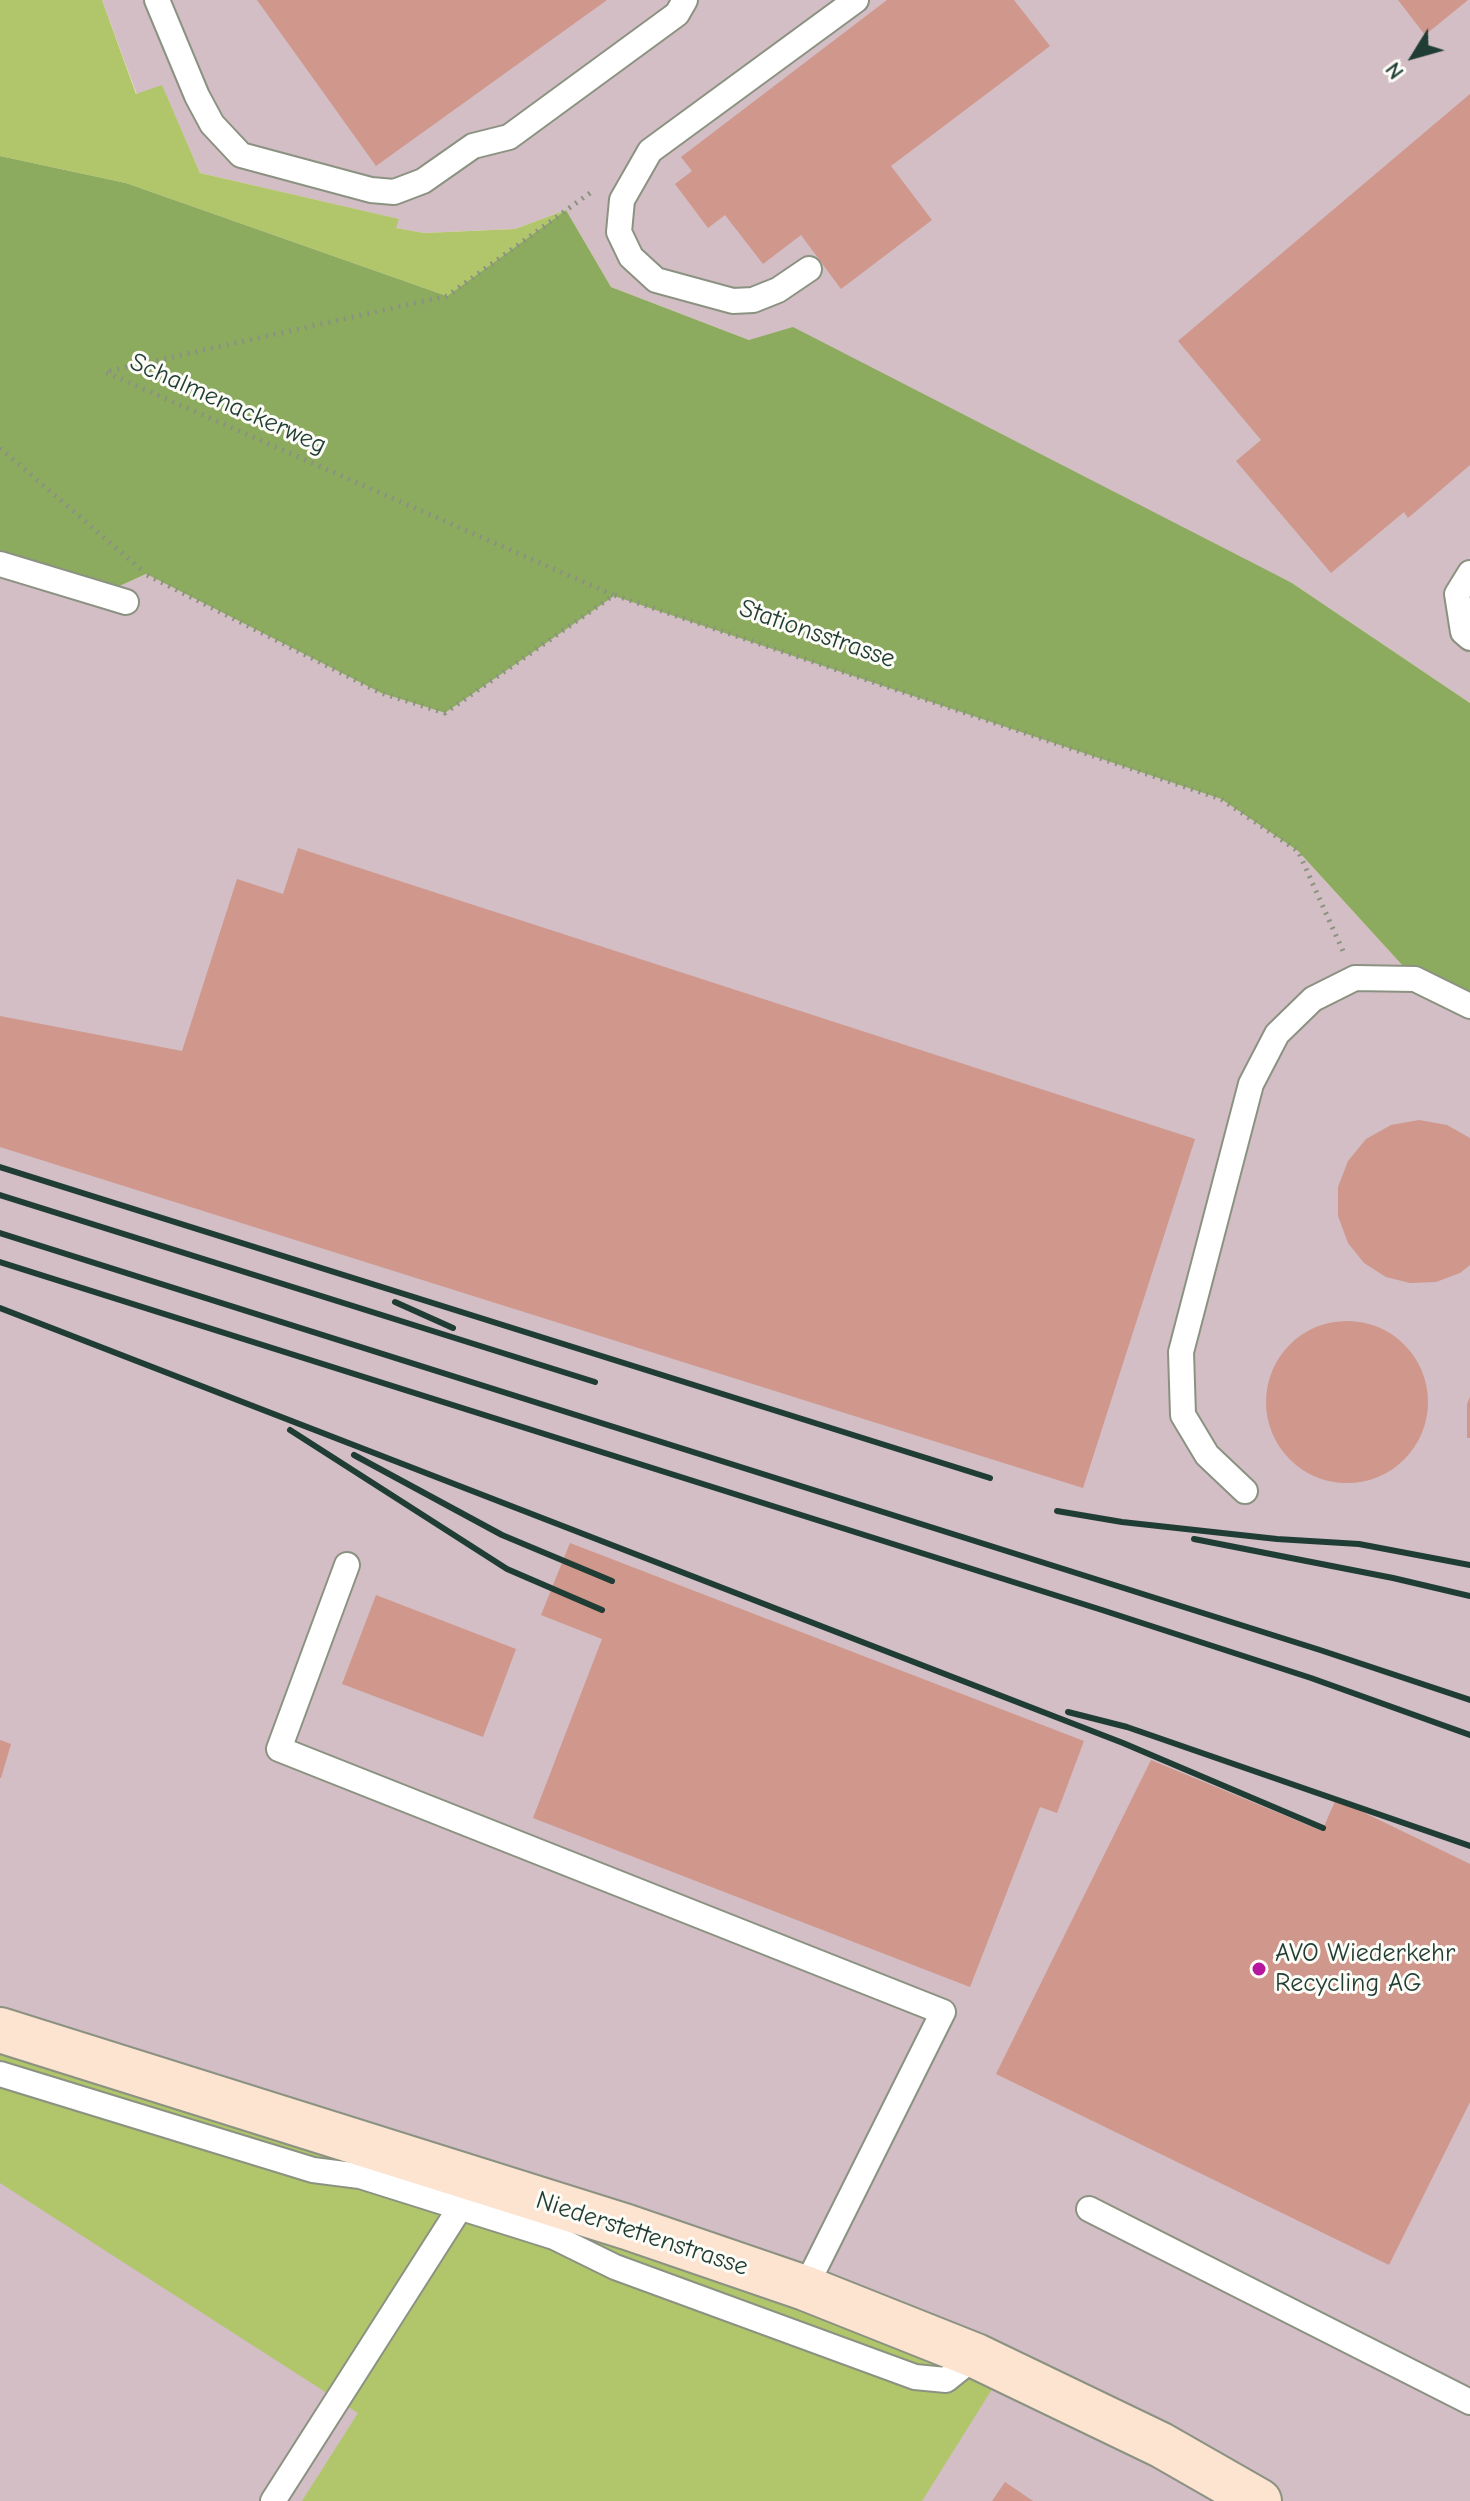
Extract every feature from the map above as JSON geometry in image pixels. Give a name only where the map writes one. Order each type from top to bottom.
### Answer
[{"type":"street","name":"Niederstettenstrasse","points":[[0,2030],[463,2192],[627,2227],[805,2288],[976,2356],[1161,2445],[1259,2501]]},
{"type":"lane","points":[[157,0],[212,124],[241,155],[371,190],[394,192],[423,181],[473,146],[509,137],[677,14],[685,0]]},
{"type":"lane","points":[[809,269],[778,290],[753,300],[733,301],[656,280],[631,257],[619,232],[622,200],[650,151],[856,0]]},
{"type":"lane","points":[[0,564],[126,602]]},
{"type":"lane","points":[[1470,573],[1457,594],[1463,632],[1470,638]]},
{"type":"lane","points":[[1245,1491],[1207,1455],[1183,1415],[1181,1352],[1251,1084],[1277,1034],[1313,999],[1355,978],[1415,979],[1470,1006]]},
{"type":"lane","points":[[347,1565],[279,1749],[943,2012],[805,2288]]},
{"type":"lane","points":[[0,2074],[313,2170],[463,2192],[615,2267],[915,2377],[946,2380],[976,2356]]},
{"type":"lane","points":[[273,2501],[463,2192]]},
{"type":"lane","points":[[1089,2209],[1470,2402]]},
{"type":"path","name":"Schalmenackerweg","points":[[566,210],[447,296],[105,372],[614,595]]},
{"type":"path","points":[[0,448],[146,574],[381,693],[445,713],[614,595]]},
{"type":"path","points":[[102,594],[146,574]]},
{"type":"path","name":"Stationsstrasse","points":[[614,595],[1221,799],[1298,851],[1355,978]]},
{"type":"shaded area","points":[[102,0],[1470,0],[1470,703],[1292,583],[749,340],[611,287],[566,210],[515,229],[424,233],[395,228],[398,219],[200,173],[162,86],[137,95]]},
{"type":"shaded area","points":[[0,564],[102,594],[146,574],[381,693],[445,713],[614,595],[1221,799],[1298,851],[1415,979],[1470,1006],[1470,2501],[0,2501]]},
{"type":"green space","points":[[0,0],[102,0],[136,94],[162,85],[200,173],[399,219],[396,228],[424,233],[515,229],[566,210],[447,296],[126,183],[0,156]]},
{"type":"green space","points":[[0,156],[126,183],[447,296],[566,210],[611,287],[749,340],[793,327],[1292,583],[1470,703],[1470,999],[1403,966],[1298,851],[1221,799],[614,596],[445,713],[381,693],[146,574],[102,594],[0,565]]},
{"type":"green space","points":[[0,2030],[1004,2370],[922,2501],[302,2501],[358,2413],[0,2183]]},
{"type":"building","points":[[257,0],[607,0],[376,166]]},
{"type":"building","points":[[887,0],[1014,0],[1050,46],[891,166],[932,220],[841,289],[801,235],[763,264],[725,215],[708,228],[675,184],[692,171],[681,157]]},
{"type":"building","points":[[1398,0],[1468,0],[1425,35]]},
{"type":"building","points":[[1470,94],[1470,465],[1408,518],[1404,512],[1331,573],[1236,461],[1261,440],[1178,341]]},
{"type":"building","points":[[298,848],[1195,1139],[1083,1488],[0,1147],[0,1016],[182,1051],[237,879],[283,894]]},
{"type":"building","points":[[1419,1120],[1447,1125],[1470,1138],[1470,1265],[1460,1273],[1436,1282],[1410,1283],[1386,1277],[1364,1263],[1348,1243],[1338,1216],[1338,1187],[1348,1161],[1366,1139],[1391,1125]]},
{"type":"building","points":[[1347,1321],[1378,1327],[1405,1344],[1422,1371],[1428,1402],[1422,1433],[1405,1460],[1378,1477],[1347,1483],[1316,1477],[1289,1460],[1272,1433],[1266,1402],[1272,1371],[1289,1344],[1316,1327]]},
{"type":"building","points":[[1470,1397],[1470,1438],[1467,1438],[1467,1404]]},
{"type":"building","points":[[570,1543],[1084,1741],[1057,1813],[1040,1807],[970,1987],[533,1818],[602,1639],[541,1615]]},
{"type":"building","points":[[376,1595],[516,1649],[483,1737],[342,1684]]},
{"type":"building","points":[[0,1740],[11,1744],[1,1778],[0,1778]]},
{"type":"building","name":"AVO Wiederkehr Recycling AG","points":[[1151,1760],[1322,1831],[1336,1799],[1470,1864],[1470,2102],[1389,2265],[996,2074]]},
{"type":"building","points":[[1005,2482],[1033,2501],[992,2501]]},
{"type":"railway","points":[[0,1167],[990,1478]]},
{"type":"railway","points":[[0,1195],[595,1382]]},
{"type":"railway","points":[[0,1233],[1470,1700]]},
{"type":"railway","points":[[0,1262],[1102,1610],[1311,1678],[1470,1735]]},
{"type":"railway","points":[[395,1302],[453,1328]]},
{"type":"railway","points":[[0,1308],[1123,1743],[1323,1828]]},
{"type":"railway","points":[[290,1430],[507,1569],[602,1610]]},
{"type":"railway","points":[[354,1455],[502,1535],[612,1581]]},
{"type":"railway","points":[[1057,1511],[1122,1522],[1277,1539],[1359,1544],[1470,1565]]},
{"type":"railway","points":[[1194,1539],[1470,1596]]},
{"type":"railway","points":[[1068,1712],[1127,1727],[1470,1846]]},
{"type":"place","name":"AVO Wiederkehr Recycling AG","points":[[1259,1969]]}]
